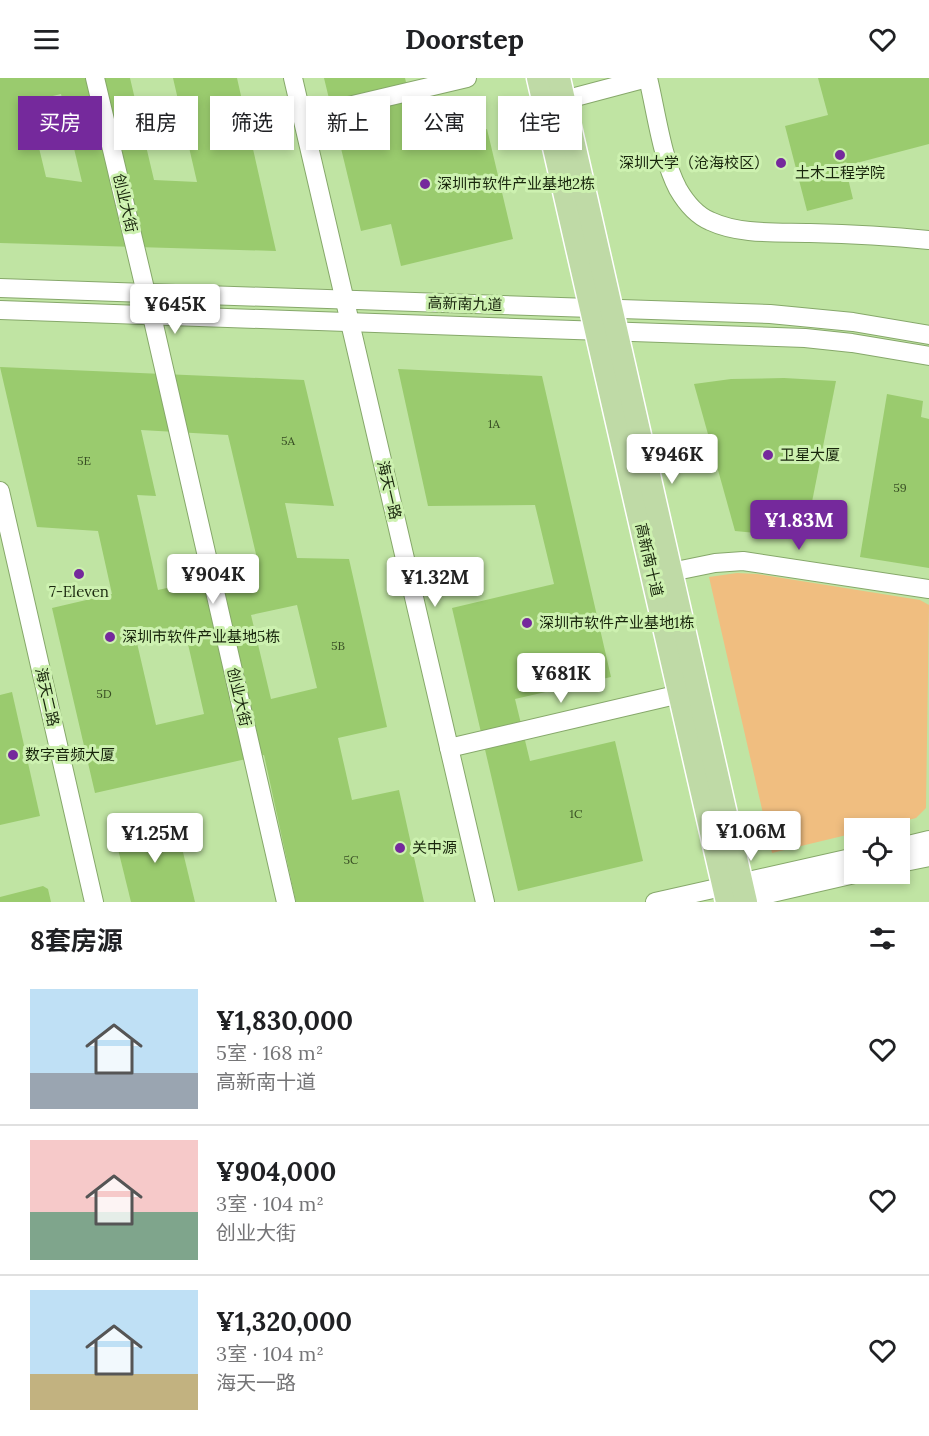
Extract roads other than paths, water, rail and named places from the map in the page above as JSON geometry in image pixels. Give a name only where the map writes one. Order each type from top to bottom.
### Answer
[{"type":"main road","name":"高新南十道","points":[[538,78],[602,308]]},
{"type":"main road","name":"高新南十道","points":[[562,89],[602,308],[680,694],[736,896]]},
{"type":"main road","name":"高新南十道","points":[[607,331],[670,572],[736,896]]},
{"type":"street","name":"创业大街","points":[[95,78],[146,293]]},
{"type":"street","name":"海天一路","points":[[293,78],[485,902]]},
{"type":"street","points":[[302,117],[466,78]]},
{"type":"street","points":[[562,89],[647,78],[670,171],[692,208],[708,220],[731,228],[753,231],[870,235],[929,240]]},
{"type":"street","name":"高新南九道","points":[[0,288],[807,316],[929,335]]},
{"type":"street","name":"高新南九道","points":[[0,310],[805,338],[852,343],[929,356]]},
{"type":"street","name":"创业大街","points":[[152,316],[286,902]]},
{"type":"street","name":"海天二路","points":[[0,491],[94,902]]},
{"type":"street","points":[[670,572],[715,562],[743,561],[929,589]]},
{"type":"street","points":[[449,748],[680,694]]},
{"type":"street","points":[[910,845],[929,840]]},
{"type":"street","points":[[910,861],[929,857]]},
{"type":"street","points":[[736,896],[844,861]]},
{"type":"street","points":[[655,902],[736,896],[844,876]]},
{"type":"place","name":"土木工程学院","points":[[840,155]]},
{"type":"place","name":"深圳大学（沧海校区）","points":[[781,163]]},
{"type":"place","name":"深圳市软件产业基地2栋","points":[[425,184]]},
{"type":"place","name":"卫星大厦","points":[[768,455]]},
{"type":"place","name":"7-Eleven","points":[[79,574]]},
{"type":"place","name":"深圳市软件产业基地1栋","points":[[527,623]]},
{"type":"place","name":"深圳市软件产业基地5栋","points":[[110,637]]},
{"type":"place","name":"数字音频大厦","points":[[13,755]]},
{"type":"place","name":"关中源","points":[[400,848]]}]
